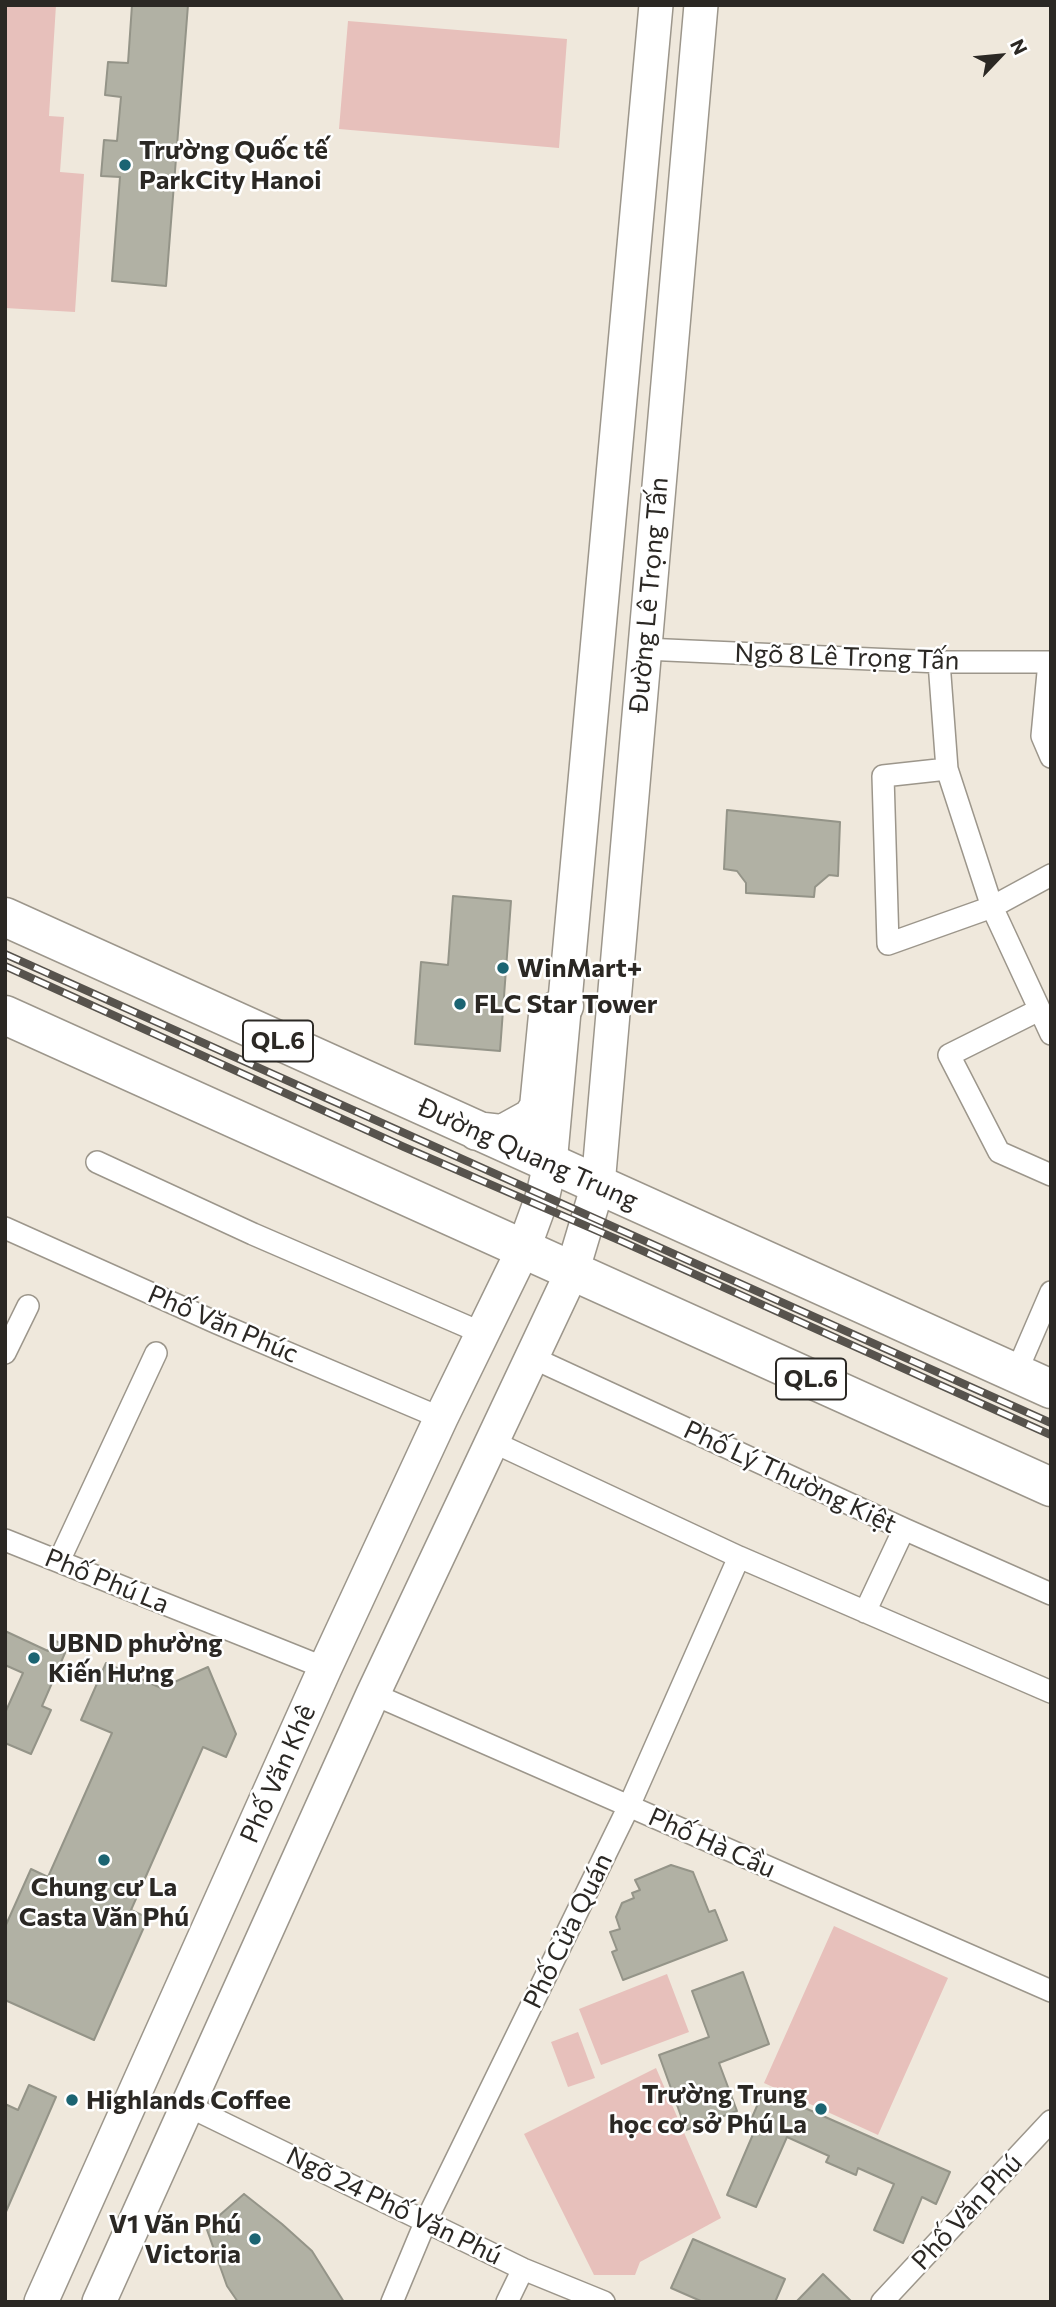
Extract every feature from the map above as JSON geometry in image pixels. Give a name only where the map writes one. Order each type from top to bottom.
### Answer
[{"type":"highway","name":"Đường Quang Trung","points":[[5,916],[477,1131],[552,1148],[598,1185],[1051,1389]]},
{"type":"highway","points":[[477,1131],[503,1134],[532,1118],[539,1107],[548,1015],[565,1006]]},
{"type":"highway","name":"QL.6","points":[[5,1015],[566,1283],[1051,1487]]},
{"type":"main road","name":"Đường Lê Trọng Tấn","points":[[518,1260],[543,1195],[552,1148],[656,5]]},
{"type":"main road","name":"Đường Lê Trọng Tấn","points":[[566,1283],[598,1185],[701,5]]},
{"type":"main road","points":[[552,1148],[601,1140]]},
{"type":"main road","name":"Phố Văn Khê","points":[[41,2302],[325,1668],[518,1260]]},
{"type":"main road","name":"Phố Văn Khê","points":[[99,2302],[373,1694],[566,1283]]},
{"type":"street","name":"Ngõ 8 Lê Trọng Tấn","points":[[644,649],[939,662],[1050,662]]},
{"type":"street","points":[[939,662],[947,769],[992,907],[1051,1034]]},
{"type":"street","points":[[1050,662],[1042,736],[1051,757]]},
{"type":"street","points":[[947,769],[883,776],[888,944],[992,907],[1051,875]]},
{"type":"street","points":[[1039,1010],[949,1055],[999,1152],[1051,1175]]},
{"type":"street","points":[[97,1162],[253,1234],[482,1333]]},
{"type":"street","name":"Phố Văn Phúc","points":[[5,1228],[217,1323],[441,1418]]},
{"type":"street","points":[[1016,1373],[1051,1292]]},
{"type":"street","points":[[5,1353],[29,1306]]},
{"type":"street","points":[[59,1561],[156,1353]]},
{"type":"street","name":"Phố Lý Thường Kiệt","points":[[531,1357],[904,1530],[1051,1594]]},
{"type":"street","points":[[491,1440],[739,1558],[1051,1692]]},
{"type":"street","points":[[865,1612],[904,1530]]},
{"type":"street","name":"Phố Phú La","points":[[5,1540],[325,1668]]},
{"type":"street","name":"Phố Cửa Quán","points":[[392,2302],[425,2223],[629,1806],[739,1558]]},
{"type":"street","name":"Phố Hà Cầu","points":[[373,1694],[1051,1991]]},
{"type":"street","name":"Ngõ 24 Phố Văn Phú","points":[[186,2105],[425,2223],[523,2269],[604,2302]]},
{"type":"street","name":"Phố Văn Phú","points":[[882,2302],[1051,2121]]},
{"type":"street","points":[[507,2302],[523,2269]]},
{"type":"shaded area","points":[[5,5],[56,5],[49,116],[64,117],[60,172],[84,174],[75,312],[5,308]]},
{"type":"shaded area","points":[[348,21],[567,39],[559,148],[339,129]]},
{"type":"shaded area","points":[[834,1926],[948,1978],[878,2135],[764,2083]]},
{"type":"shaded area","points":[[667,1974],[689,2032],[601,2065],[579,2009]]},
{"type":"shaded area","points":[[578,2032],[595,2078],[568,2087],[551,2042]]},
{"type":"shaded area","points":[[656,2068],[721,2218],[640,2262],[635,2275],[594,2275],[524,2134]]},
{"type":"building","points":[[132,5],[188,5],[166,286],[112,281],[120,177],[101,176],[104,140],[117,141],[121,97],[105,95],[108,62],[128,63]]},
{"type":"building","points":[[727,810],[840,822],[838,876],[829,875],[815,887],[814,897],[746,893],[746,883],[737,871],[724,869]]},
{"type":"building","name":"FLC Star Tower","points":[[453,896],[511,901],[500,1051],[415,1044],[421,962],[448,965]]},
{"type":"building","points":[[5,1631],[48,1651],[53,1640],[68,1646],[42,1706],[51,1710],[31,1754],[5,1743],[5,1713],[23,1673],[5,1665]]},
{"type":"building","name":"Chung cư La Casta Văn Phú","points":[[106,1663],[161,1688],[208,1667],[236,1734],[226,1757],[203,1747],[131,1910],[148,1918],[94,2040],[5,2000],[5,1927],[31,1869],[48,1877],[112,1733],[81,1720]]},
{"type":"building","points":[[671,1865],[693,1872],[709,1912],[715,1910],[727,1940],[623,1980],[612,1952],[617,1950],[610,1932],[620,1929],[616,1917],[622,1903],[634,1898],[632,1893],[640,1890],[635,1880]]},
{"type":"building","points":[[743,1972],[769,2044],[719,2063],[737,2111],[686,2130],[659,2055],[709,2037],[692,1991]]},
{"type":"building","points":[[29,2085],[56,2097],[5,2214],[5,2104],[18,2110]]},
{"type":"building","points":[[764,2090],[950,2172],[936,2204],[922,2197],[903,2243],[874,2230],[894,2184],[858,2168],[856,2175],[826,2162],[829,2156],[787,2137],[756,2207],[727,2195],[757,2125],[750,2122]]},
{"type":"building","name":"V1 Văn Phú Victoria","points":[[244,2194],[312,2251],[344,2302],[238,2302],[227,2286],[206,2227]]},
{"type":"building","points":[[693,2239],[785,2279],[775,2302],[703,2302],[671,2288]]},
{"type":"building","points":[[823,2274],[852,2302],[796,2302]]},
{"type":"railway","points":[[5,954],[1051,1423]]},
{"type":"railway","points":[[5,966],[1051,1435]]},
{"type":"place","name":"Trường Quốc tế ParkCity Hanoi","points":[[125,165]]},
{"type":"place","name":"WinMart+","points":[[503,968]]},
{"type":"place","name":"FLC Star Tower","points":[[460,1004]]},
{"type":"place","name":"UBND phường Kiến Hưng","points":[[34,1658]]},
{"type":"place","name":"Chung cư La Casta Văn Phú","points":[[104,1860]]},
{"type":"place","name":"Highlands Coffee","points":[[72,2100]]},
{"type":"place","name":"Trường Trung học cơ sở Phú La","points":[[821,2109]]},
{"type":"place","name":"V1 Văn Phú Victoria","points":[[255,2239]]}]
